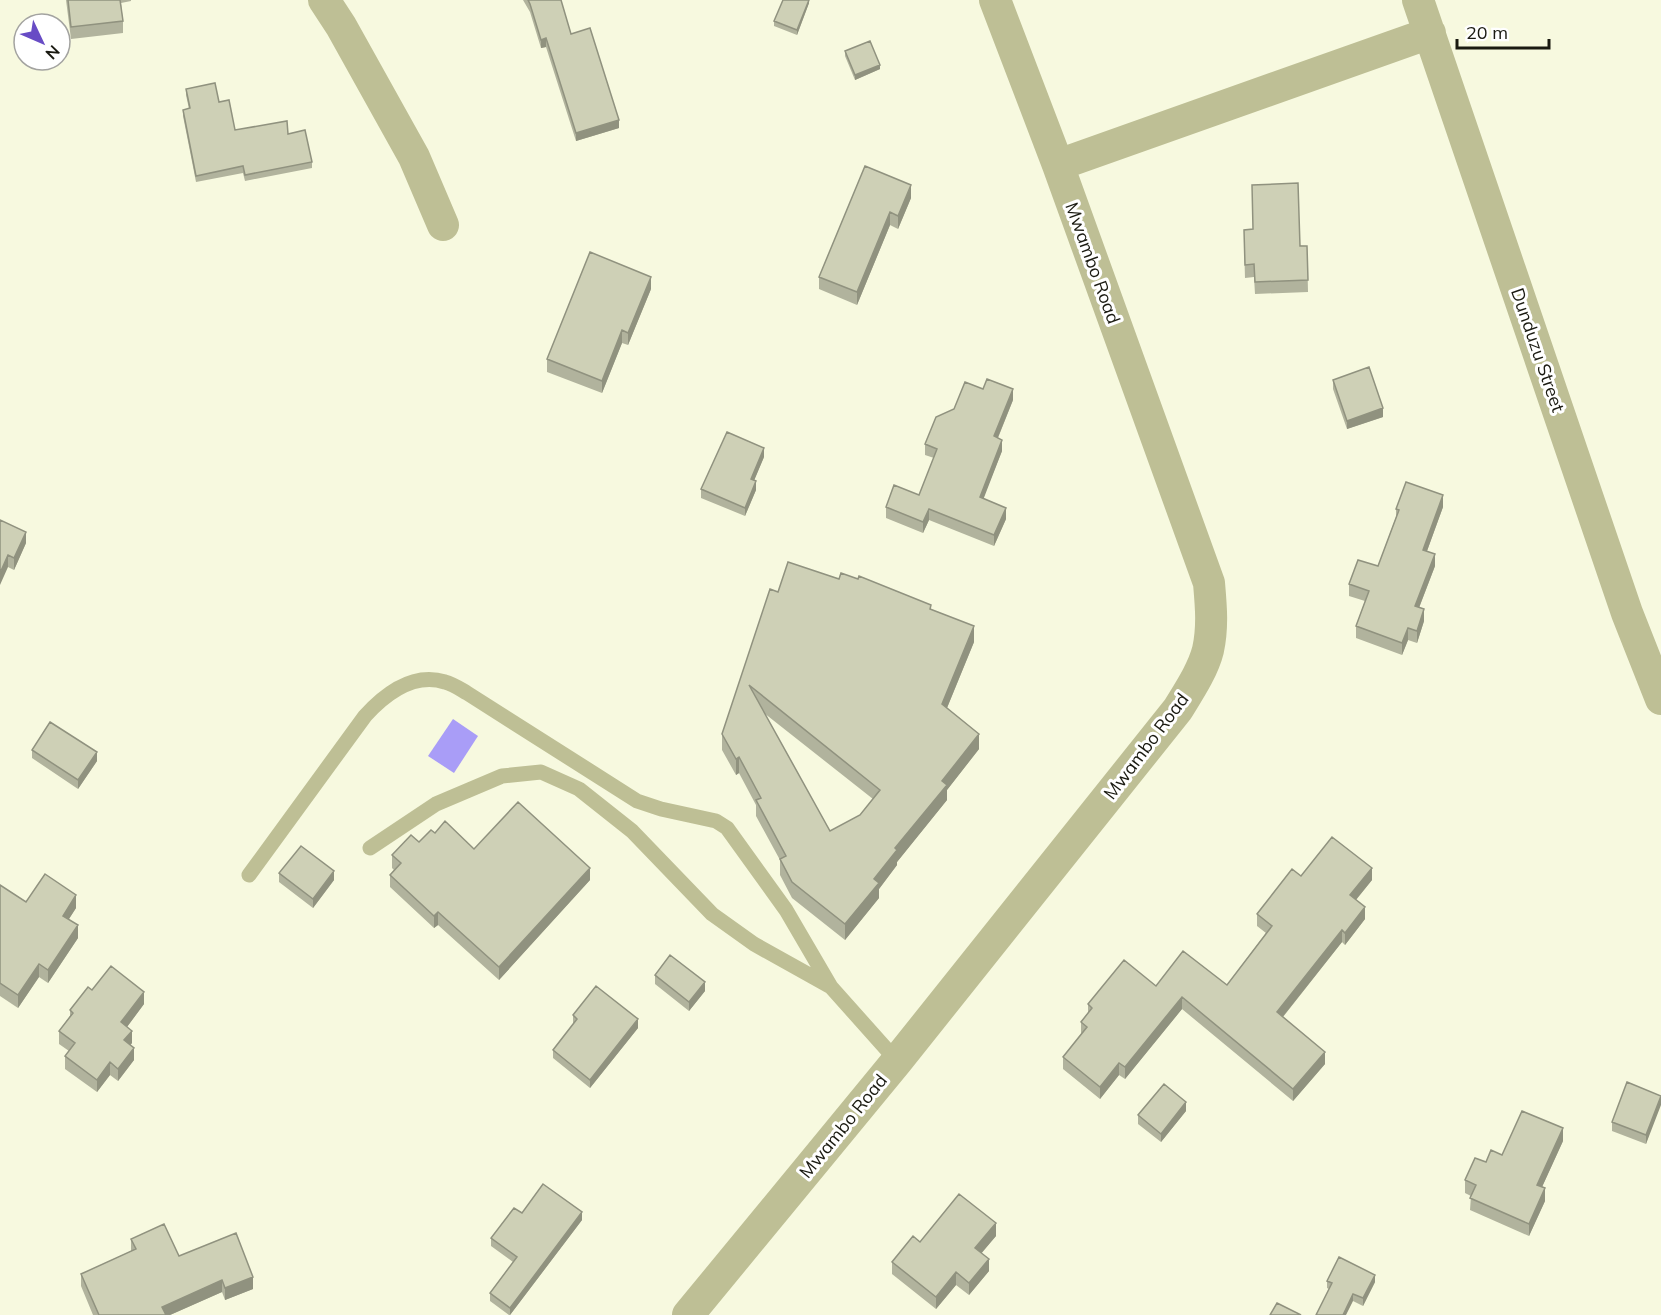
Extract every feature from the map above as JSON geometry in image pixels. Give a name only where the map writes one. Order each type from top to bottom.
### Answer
[{"type":"street","points":[[324,0],[414,158],[443,225]]},
{"type":"street","name":"Mwambo Road","points":[[688,1315],[897,1061],[1178,709],[1208,651],[1212,618],[1209,583],[1058,165],[995,0]]},
{"type":"street","name":"Dunduzu Street","points":[[1418,0],[1627,613],[1661,699]]},
{"type":"street","points":[[1058,165],[1430,33]]},
{"type":"lane","points":[[249,875],[365,716],[382,698],[404,685],[424,680],[445,682],[467,693],[636,801],[716,821],[727,828],[786,910],[831,987],[897,1061]]},
{"type":"lane","points":[[370,848],[436,804],[502,776],[541,772],[579,789],[632,831],[712,914],[754,944],[831,987]]},
{"type":"shaded area","points":[[453,719],[478,736],[454,773],[428,756]]},
{"type":"building","points":[[68,0],[120,0],[123,21],[72,27],[72,12],[69,12]]},
{"type":"building","points":[[528,0],[561,0],[571,34],[590,28],[619,120],[576,133],[546,38],[541,40]]},
{"type":"building","points":[[783,0],[809,0],[797,30],[774,21]]},
{"type":"building","points":[[870,41],[880,65],[855,75],[845,51]]},
{"type":"building","points":[[215,83],[219,102],[229,100],[235,130],[287,121],[288,134],[305,130],[312,162],[245,175],[243,166],[196,176],[183,110],[190,108],[186,89]]},
{"type":"building","points":[[865,166],[911,185],[898,216],[890,212],[857,292],[819,277]]},
{"type":"building","points":[[1298,183],[1300,246],[1307,246],[1308,280],[1255,282],[1254,264],[1245,265],[1244,230],[1253,229],[1252,185]]},
{"type":"building","points":[[590,252],[651,277],[628,333],[622,330],[602,381],[547,359]]},
{"type":"building","points":[[1369,367],[1383,408],[1347,421],[1333,380]]},
{"type":"building","points":[[987,379],[1013,389],[994,436],[1002,440],[980,497],[1006,508],[994,535],[929,509],[923,522],[886,507],[894,485],[919,495],[937,449],[925,444],[936,417],[954,409],[965,382],[983,389]]},
{"type":"building","points":[[727,432],[764,448],[751,479],[756,481],[745,508],[701,489]]},
{"type":"building","points":[[1406,482],[1443,495],[1423,550],[1435,554],[1415,606],[1424,609],[1417,631],[1408,628],[1402,643],[1356,626],[1369,591],[1349,584],[1358,560],[1378,566],[1399,510],[1396,509]]},
{"type":"building","points":[[0,520],[26,532],[14,558],[8,555],[0,573]]},
{"type":"building","points":[[788,562],[839,579],[841,573],[858,579],[859,576],[931,605],[930,609],[974,626],[942,704],[979,734],[942,781],[947,785],[895,848],[897,850],[874,879],[879,883],[845,924],[792,882],[780,859],[786,856],[756,800],[761,798],[739,757],[736,759],[722,734],[770,589],[778,592]],"holes":[[[749,685],[880,790],[860,815],[830,831]]]},
{"type":"building","points":[[50,722],[97,752],[78,780],[32,750]]},
{"type":"building","points":[[518,802],[590,868],[499,967],[438,912],[434,916],[390,875],[401,863],[392,855],[411,835],[419,842],[431,830],[435,833],[445,821],[474,849]]},
{"type":"building","points":[[1332,837],[1372,868],[1350,895],[1365,907],[1345,933],[1342,930],[1277,1012],[1325,1052],[1293,1089],[1182,997],[1125,1067],[1119,1063],[1100,1087],[1063,1057],[1087,1027],[1081,1022],[1092,1008],[1088,1004],[1124,960],[1156,986],[1183,951],[1227,985],[1272,926],[1257,914],[1292,869],[1301,876]]},
{"type":"building","points":[[301,846],[334,871],[313,899],[279,873]]},
{"type":"building","points":[[45,874],[76,895],[63,916],[78,925],[48,970],[39,964],[18,995],[0,983],[0,885],[26,902]]},
{"type":"building","points":[[670,955],[705,982],[689,1002],[655,975]]},
{"type":"building","points":[[111,966],[144,992],[121,1022],[132,1031],[124,1040],[134,1048],[118,1069],[110,1062],[97,1080],[65,1056],[75,1043],[59,1031],[73,1013],[70,1010],[88,987],[92,990]]},
{"type":"building","points":[[596,986],[638,1019],[590,1080],[553,1050],[577,1019],[573,1015]]},
{"type":"building","points":[[1627,1082],[1661,1096],[1646,1135],[1612,1122]]},
{"type":"building","points":[[1164,1084],[1186,1102],[1161,1134],[1138,1115]]},
{"type":"building","points":[[1522,1111],[1563,1128],[1537,1185],[1545,1188],[1529,1224],[1470,1198],[1476,1185],[1465,1180],[1475,1158],[1486,1162],[1491,1150],[1502,1155]]},
{"type":"building","points":[[543,1184],[582,1212],[510,1308],[490,1293],[517,1257],[491,1238],[514,1208],[522,1213]]},
{"type":"building","points":[[959,1194],[996,1223],[975,1248],[989,1259],[969,1283],[956,1272],[936,1297],[892,1262],[913,1236],[920,1242]]},
{"type":"building","points":[[164,1224],[179,1256],[236,1233],[253,1277],[225,1288],[222,1280],[162,1307],[166,1315],[99,1315],[81,1274],[136,1249],[131,1239]]},
{"type":"building","points":[[1339,1257],[1375,1275],[1363,1298],[1353,1294],[1343,1315],[1316,1315],[1332,1283],[1327,1281]]},
{"type":"building","points":[[1277,1303],[1301,1315],[1270,1315]]}]
